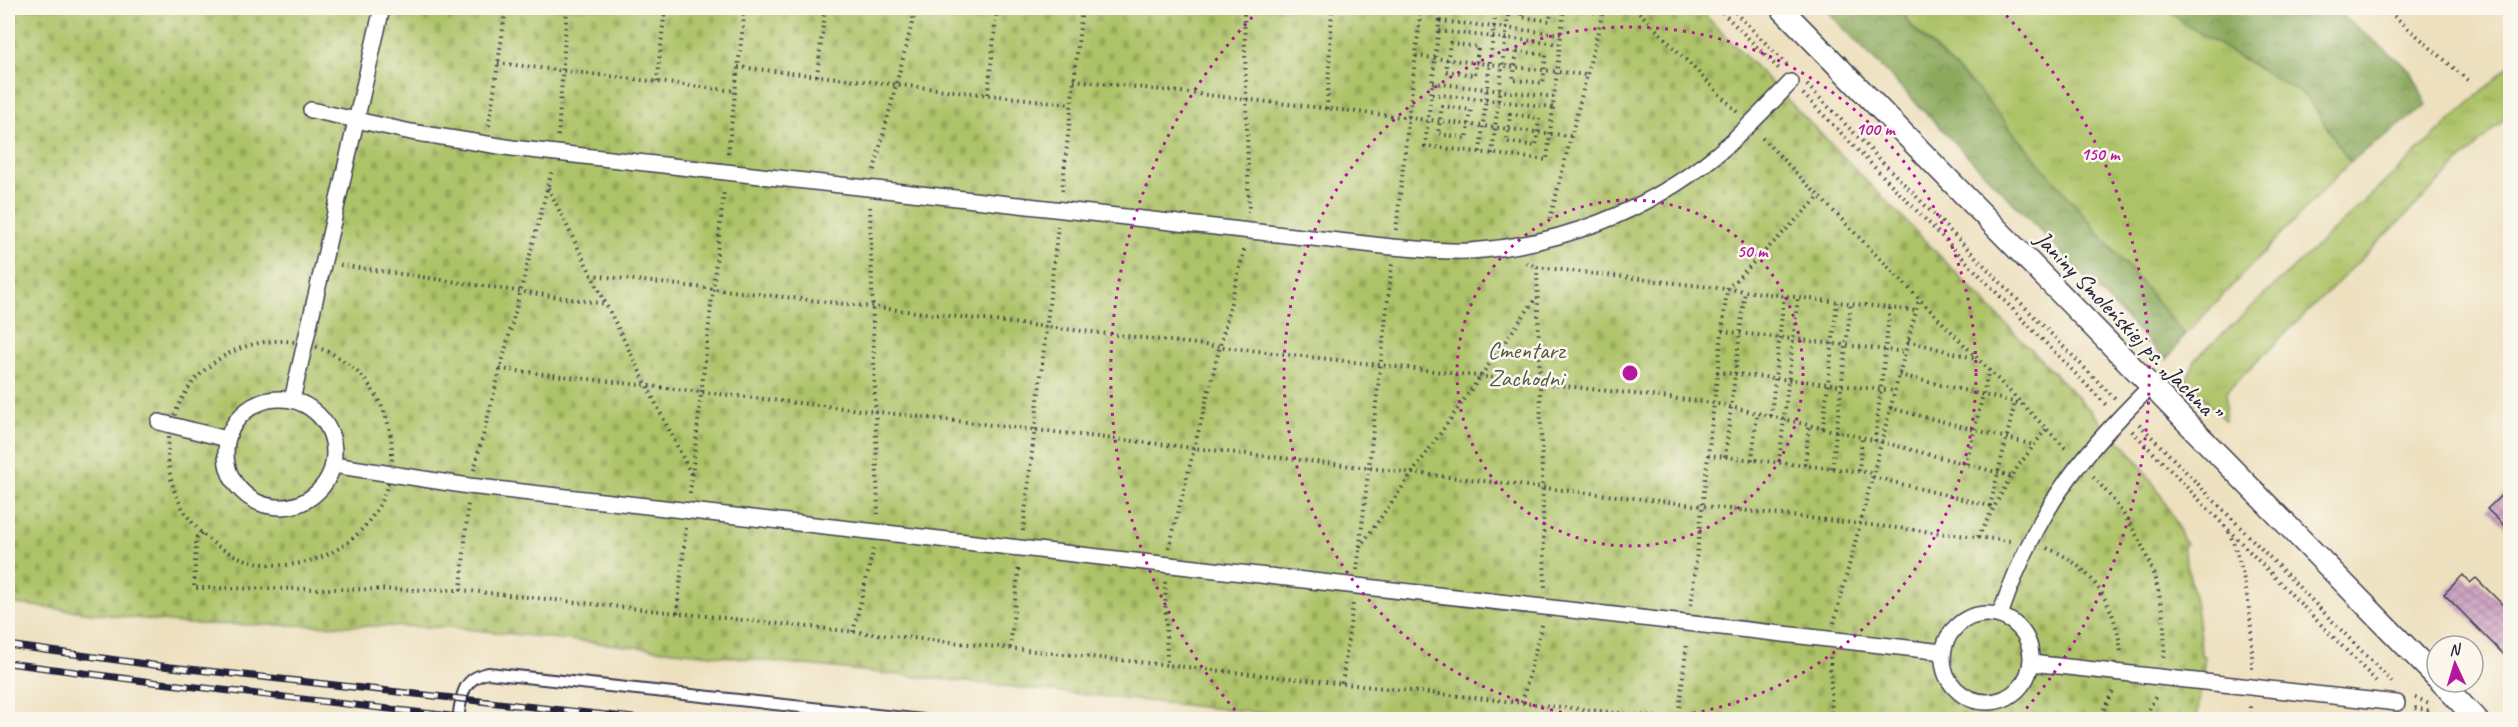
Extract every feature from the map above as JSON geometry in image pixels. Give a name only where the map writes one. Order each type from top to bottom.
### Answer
[{"type":"street","points":[[292,400],[382,8]]},
{"type":"street","name":"Janiny Smoleńskiej ps. „Jachna”","points":[[1781,8],[2425,666]]},
{"type":"street","points":[[311,110],[486,145],[1448,252],[1512,246],[1544,240],[1601,222],[1653,197],[1696,170],[1750,125],[1790,75]]},
{"type":"street","points":[[2000,615],[2028,543],[2059,489],[2079,462],[2151,386]]},
{"type":"street","points":[[269,400],[292,400],[307,405],[324,421],[333,442],[333,465],[327,480],[310,498],[287,507],[263,505],[248,497],[232,479],[225,455],[227,439],[237,419],[255,404],[269,400]]},
{"type":"street","points":[[165,424],[227,439]]},
{"type":"street","points":[[333,465],[469,486],[1943,652]]},
{"type":"street","points":[[1981,614],[2000,615],[2016,624],[2024,633],[2029,644],[2031,663],[2027,676],[2015,692],[1997,700],[1977,701],[1961,694],[1953,685],[1944,670],[1943,652],[1949,635],[1963,621],[1981,614]]},
{"type":"street","points":[[2031,663],[2251,687],[2401,699]]},
{"type":"street","points":[[2452,694],[2477,720]]},
{"type":"lane","points":[[458,720],[461,698],[466,684],[479,675],[488,673],[923,720]]},
{"type":"path","points":[[486,145],[506,8]]},
{"type":"path","points":[[461,590],[469,486],[556,153],[567,8]]},
{"type":"path","points":[[657,82],[665,8]]},
{"type":"path","points":[[677,613],[745,8]]},
{"type":"path","points":[[817,76],[825,8]]},
{"type":"path","points":[[853,632],[878,532],[869,188],[916,8]]},
{"type":"path","points":[[988,94],[997,8]]},
{"type":"path","points":[[1010,648],[1082,8]]},
{"type":"path","points":[[1167,665],[1164,565],[1249,231],[1244,8]]},
{"type":"path","points":[[1327,109],[1332,8]]},
{"type":"path","points":[[1342,683],[1360,547],[1421,8]]},
{"type":"path","points":[[1441,8],[1425,146],[1547,160],[1564,8]]},
{"type":"path","points":[[1454,8],[1482,13],[1483,8]]},
{"type":"path","points":[[1480,152],[1496,8]]},
{"type":"path","points":[[1492,154],[1509,8]]},
{"type":"path","points":[[1522,8],[1521,17],[1550,21],[1551,8],[1602,13]]},
{"type":"path","points":[[1544,240],[1604,8]]},
{"type":"path","points":[[1635,8],[2108,492],[2127,517],[2150,565],[2163,619],[2165,649],[2162,677],[2144,720]]},
{"type":"path","points":[[1718,8],[1790,75],[2122,414],[2396,686]]},
{"type":"path","points":[[1731,8],[1790,75]]},
{"type":"path","points":[[2385,8],[2471,83]]},
{"type":"path","points":[[1440,21],[1561,34]]},
{"type":"path","points":[[1439,31],[1559,44]]},
{"type":"path","points":[[1450,43],[1478,47],[1477,62],[1475,75],[1446,71],[1450,43]]},
{"type":"path","points":[[1517,51],[1546,55],[1544,70],[1543,83],[1514,80],[1517,51]]},
{"type":"path","points":[[1416,56],[1587,75]]},
{"type":"path","points":[[498,63],[735,91]]},
{"type":"path","points":[[738,67],[1072,104]]},
{"type":"path","points":[[1074,80],[1571,136]]},
{"type":"path","points":[[1433,83],[1554,97]]},
{"type":"path","points":[[1807,85],[2122,414],[2227,529],[2401,699],[2427,710],[2436,720]]},
{"type":"path","points":[[1432,94],[1552,108]]},
{"type":"path","points":[[1442,106],[1471,110],[1469,124],[1467,138],[1438,134],[1442,106]]},
{"type":"path","points":[[1510,114],[1539,118],[1538,132],[1536,146],[1507,142],[1510,114]]},
{"type":"path","points":[[548,187],[692,474]]},
{"type":"path","points":[[1678,719],[1727,289],[1820,196]]},
{"type":"path","points":[[1512,246],[1519,258],[1536,267],[1916,311]]},
{"type":"path","points":[[324,262],[606,304]]},
{"type":"path","points":[[1522,702],[1546,608],[1536,267]]},
{"type":"path","points":[[591,275],[1714,403],[1862,437],[2011,476]]},
{"type":"path","points":[[1725,457],[1745,291]]},
{"type":"path","points":[[1771,416],[1784,296]]},
{"type":"path","points":[[1360,547],[1538,297]]},
{"type":"path","points":[[1779,462],[1798,297]]},
{"type":"path","points":[[1832,720],[1830,640],[1919,299]]},
{"type":"path","points":[[1823,428],[1837,302]]},
{"type":"path","points":[[1832,468],[1851,303]]},
{"type":"path","points":[[1875,441],[1890,308]]},
{"type":"path","points":[[1722,331],[1905,352]]},
{"type":"path","points":[[1908,340],[1979,360]]},
{"type":"path","points":[[277,342],[306,345],[341,359],[356,371],[374,393],[389,428],[392,456],[390,475],[381,502],[358,533],[335,551],[309,561],[280,565],[252,561],[225,550],[202,533],[185,512],[174,488],[165,424],[193,383],[222,358],[239,349],[258,344],[277,342]]},
{"type":"path","points":[[500,369],[2041,545],[2063,555],[2081,567],[2096,584],[2109,607],[2117,631],[2121,652],[2120,672],[2108,704],[2098,720]]},
{"type":"path","points":[[1966,464],[1989,370]]},
{"type":"path","points":[[1717,372],[1895,391]]},
{"type":"path","points":[[1899,375],[2022,404]]},
{"type":"path","points":[[1992,506],[2015,403]]},
{"type":"path","points":[[1890,408],[2034,445]]},
{"type":"path","points":[[1752,460],[1757,413]]},
{"type":"path","points":[[1805,465],[1809,425]]},
{"type":"path","points":[[1977,537],[1992,506],[2011,476],[2046,429]]},
{"type":"path","points":[[1859,471],[1862,437]]},
{"type":"path","points":[[1708,455],[1859,471],[1992,506]]},
{"type":"path","points":[[2227,529],[2247,598],[2252,638],[2250,714]]},
{"type":"path","points":[[202,533],[197,537],[196,543],[194,588],[461,590],[1684,720]]},
{"type":"path","points":[[2401,699],[2434,705]]},
{"type":"path","points":[[1967,720],[1977,701]]},
{"type":"green space","name":"Cmentarz Zachodni","points":[[8,8],[1698,8],[2128,449],[2146,472],[2168,507],[2186,545],[2182,546],[2195,600],[2201,655],[2205,656],[2197,719],[1326,720],[447,627],[187,624],[8,603]]},
{"type":"green space","points":[[1824,8],[1901,8],[1909,24],[1976,88],[2185,335],[2166,360]]},
{"type":"green space","points":[[1901,8],[2166,8],[2186,25],[2307,97],[2350,162],[2185,335],[1976,88],[1909,23]]},
{"type":"green space","points":[[2166,8],[2333,8],[2411,71],[2427,105],[2350,162],[2307,97],[2186,25]]},
{"type":"green space","points":[[2510,65],[2510,113],[2226,392],[2225,421],[2186,380],[2196,359]]},
{"type":"building","points":[[2511,486],[2511,532],[2487,509]]},
{"type":"building","points":[[2463,575],[2470,583],[2476,578],[2511,613],[2511,662],[2485,634],[2444,594]]},
{"type":"railway","points":[[8,645],[153,665],[652,720]]},
{"type":"railway","points":[[8,663],[152,682],[486,720]]}]
